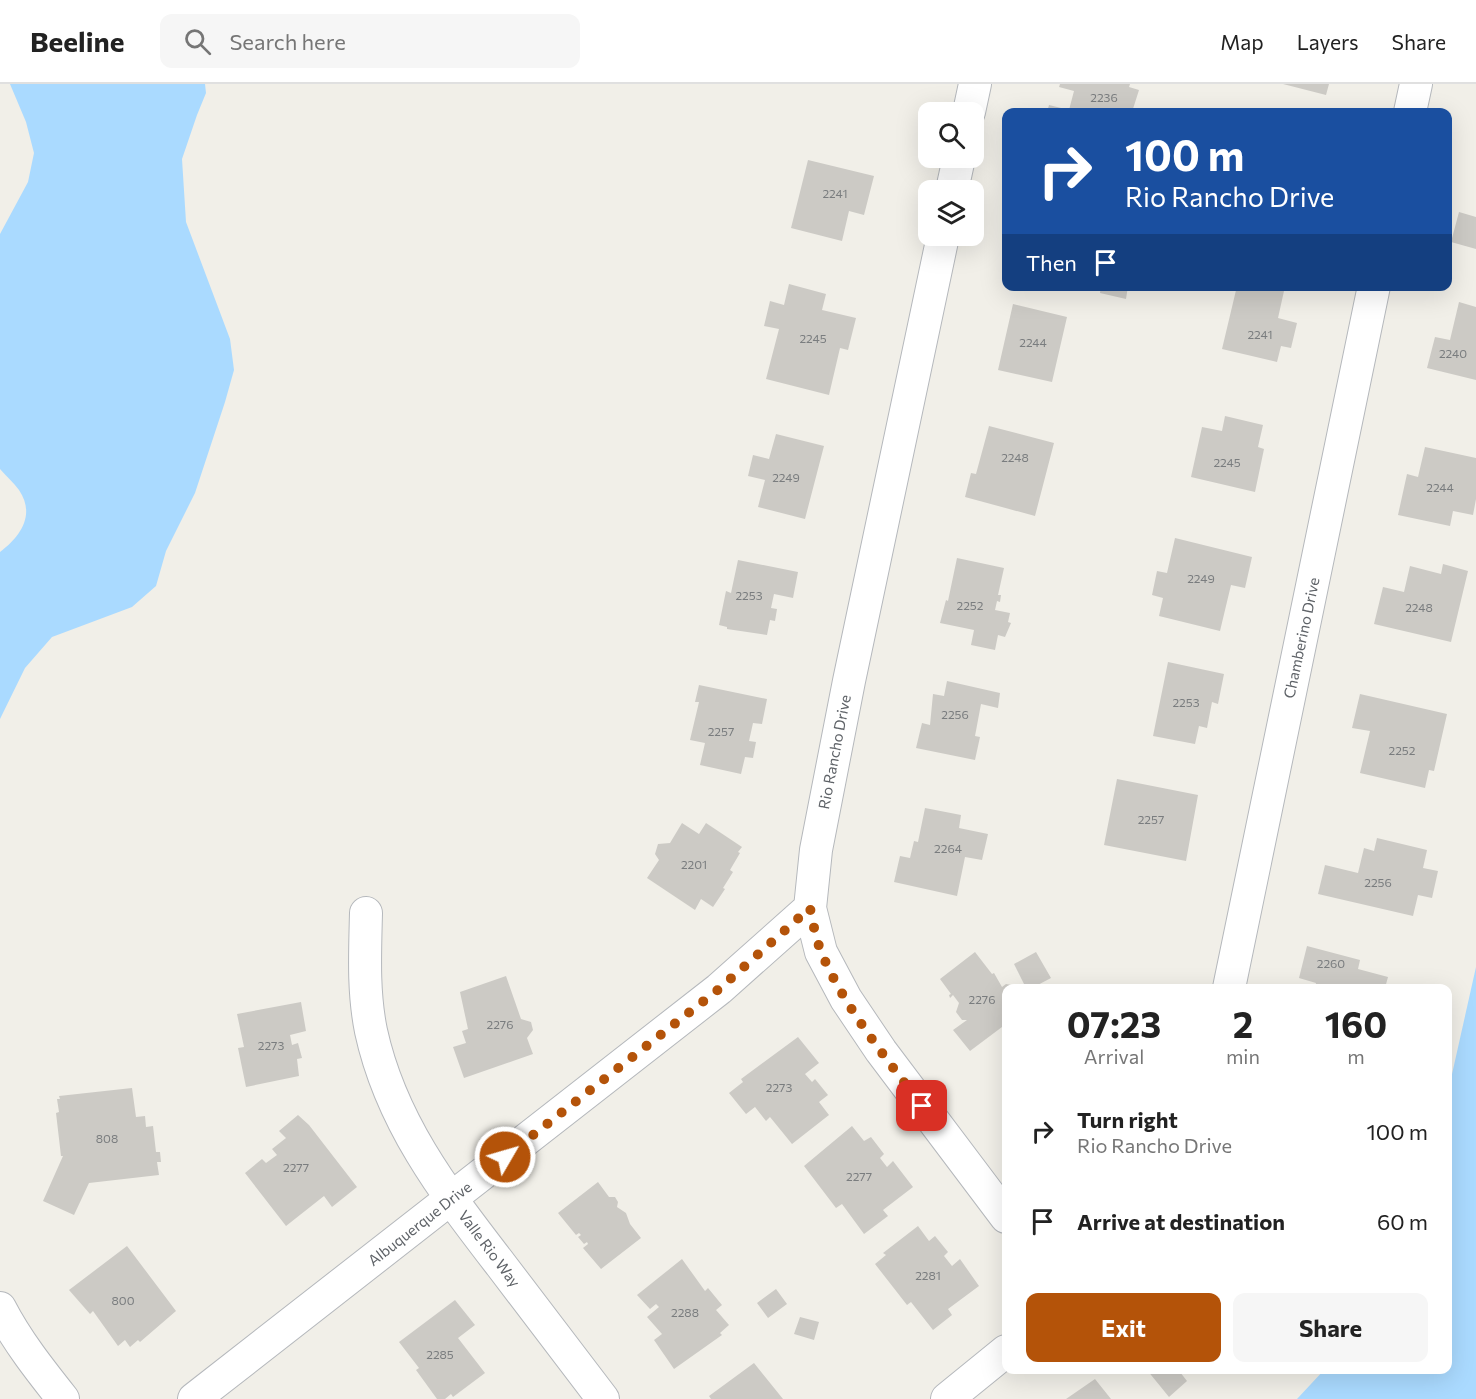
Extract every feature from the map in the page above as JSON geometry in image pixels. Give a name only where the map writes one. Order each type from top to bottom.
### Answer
[{"type":"street","points":[[971,102],[975,84]]},
{"type":"street","points":[[1411,108],[1416,84]]},
{"type":"street","name":"Rio Rancho Drive","points":[[941,246],[849,681],[816,850],[810,908],[821,952],[846,999],[880,1051],[1002,1212]]},
{"type":"street","name":"Chamberino Drive","points":[[1230,984],[1373,291]]},
{"type":"street","name":"Albuquerque Drive","points":[[194,1399],[719,989],[810,908]]},
{"type":"street","name":"Valle Rio Way","points":[[366,913],[365,992],[371,1032],[385,1080],[404,1123],[451,1199],[603,1399]]},
{"type":"street","points":[[0,1308],[15,1334],[63,1399]]},
{"type":"street","points":[[947,1399],[1002,1354]]},
{"type":"water","points":[[10,84],[205,84],[206,93],[182,159],[186,222],[230,339],[234,370],[195,493],[166,551],[156,586],[132,607],[52,637],[25,668],[0,719],[0,552],[14,540],[19,532],[26,517],[26,508],[19,490],[0,469],[0,234],[28,182],[34,153],[26,122]]},
{"type":"water","points":[[1476,967],[1476,1399],[1297,1399],[1320,1374],[1452,1374],[1452,1074]]},
{"type":"building","points":[[1060,84],[1130,84],[1129,87],[1139,90],[1133,108],[1070,108],[1074,91],[1059,87]]},
{"type":"building","points":[[1283,84],[1329,84],[1326,95]]},
{"type":"building","points":[[808,160],[874,176],[864,215],[849,211],[842,241],[791,228]]},
{"type":"building","points":[[1459,212],[1476,217],[1476,249],[1452,242]]},
{"type":"building","points":[[789,284],[826,294],[822,310],[856,318],[848,350],[840,348],[829,395],[766,379],[779,329],[764,326],[770,301],[784,305]]},
{"type":"building","points":[[1100,291],[1127,291],[1126,299],[1100,293]]},
{"type":"building","points":[[1236,291],[1284,291],[1278,318],[1297,323],[1291,348],[1281,346],[1277,362],[1222,349]]},
{"type":"building","points":[[1459,302],[1476,307],[1476,380],[1427,368],[1435,337],[1450,340]]},
{"type":"building","points":[[1013,304],[1067,317],[1052,382],[998,370]]},
{"type":"building","points":[[1225,416],[1263,425],[1258,447],[1264,449],[1255,492],[1191,477],[1202,427],[1222,431]]},
{"type":"building","points":[[989,426],[1054,443],[1035,516],[965,497],[971,473],[976,474]]},
{"type":"building","points":[[776,434],[824,446],[805,519],[758,507],[765,480],[748,476],[753,455],[769,459]]},
{"type":"building","points":[[1425,447],[1476,458],[1476,499],[1473,515],[1453,511],[1450,526],[1398,515],[1407,474],[1418,477]]},
{"type":"building","points":[[1175,538],[1252,557],[1245,588],[1231,585],[1220,631],[1159,616],[1163,598],[1152,595],[1157,571],[1167,573]]},
{"type":"building","points":[[957,558],[1004,568],[998,595],[1001,595],[1000,602],[997,601],[995,610],[1010,613],[1008,622],[1011,623],[1005,637],[998,635],[995,650],[971,645],[974,630],[940,623],[946,600],[948,601]]},
{"type":"building","points":[[738,560],[798,572],[793,598],[774,594],[771,608],[777,609],[775,621],[770,620],[767,635],[727,629],[719,625],[726,591],[731,593]]},
{"type":"building","points":[[1443,564],[1468,571],[1451,642],[1374,624],[1383,587],[1404,592],[1410,566],[1441,574]]},
{"type":"building","points":[[1168,662],[1224,674],[1218,704],[1212,702],[1207,728],[1199,726],[1195,744],[1153,736]]},
{"type":"building","points":[[947,681],[1000,693],[998,708],[981,704],[975,736],[980,737],[975,760],[916,748],[922,723],[930,725],[933,694],[944,696]]},
{"type":"building","points":[[699,685],[767,699],[762,724],[753,723],[749,741],[756,742],[753,758],[745,757],[741,774],[700,765],[705,743],[690,740],[699,702],[695,702]]},
{"type":"building","points":[[1360,694],[1447,714],[1434,771],[1429,770],[1425,788],[1360,773],[1370,731],[1352,728]]},
{"type":"building","points":[[1117,779],[1198,795],[1186,861],[1104,845]]},
{"type":"building","points":[[925,808],[961,815],[959,828],[988,834],[982,860],[965,857],[957,896],[894,882],[900,856],[910,858],[914,841],[918,842]]},
{"type":"building","points":[[682,823],[699,834],[706,823],[742,847],[730,870],[733,872],[723,888],[725,889],[713,907],[701,899],[695,910],[647,878],[659,860],[655,854],[658,844],[670,843]]},
{"type":"building","points":[[1377,838],[1427,850],[1423,868],[1438,871],[1432,898],[1418,895],[1413,916],[1318,894],[1325,865],[1358,873],[1364,848],[1374,851]]},
{"type":"building","points":[[1307,946],[1360,960],[1358,969],[1388,977],[1386,984],[1316,984],[1299,978]]},
{"type":"building","points":[[975,952],[992,974],[994,973],[1002,987],[1002,1027],[970,1051],[953,1030],[967,1020],[962,1020],[956,1012],[959,1003],[953,995],[950,998],[951,994],[940,979]]},
{"type":"building","points":[[1036,952],[1051,978],[1040,984],[1024,984],[1014,964]]},
{"type":"building","points":[[506,976],[521,1019],[531,1022],[533,1030],[527,1038],[533,1054],[464,1078],[453,1047],[466,1043],[462,1031],[468,1029],[460,992]]},
{"type":"building","points":[[301,1002],[306,1031],[290,1035],[292,1045],[298,1043],[302,1058],[297,1059],[299,1076],[246,1087],[238,1048],[244,1047],[237,1014]]},
{"type":"building","points":[[798,1037],[819,1063],[805,1074],[812,1082],[815,1079],[828,1095],[819,1102],[829,1115],[792,1144],[770,1117],[766,1121],[755,1107],[746,1114],[729,1093],[743,1082],[741,1079]]},
{"type":"building","points":[[132,1088],[136,1117],[145,1116],[146,1127],[153,1126],[156,1152],[160,1152],[161,1162],[157,1162],[159,1175],[89,1183],[74,1215],[43,1201],[63,1156],[61,1156],[56,1113],[59,1112],[57,1099],[60,1099],[59,1096]]},
{"type":"building","points":[[298,1115],[309,1125],[357,1187],[332,1207],[324,1196],[286,1226],[245,1173],[262,1159],[266,1163],[277,1155],[272,1149],[286,1138],[279,1131]]},
{"type":"building","points":[[852,1126],[864,1141],[871,1137],[884,1154],[880,1158],[887,1167],[893,1161],[913,1187],[883,1210],[888,1216],[864,1234],[842,1204],[836,1208],[804,1166]]},
{"type":"building","points":[[598,1182],[609,1197],[615,1197],[618,1202],[617,1207],[626,1213],[630,1224],[641,1238],[601,1269],[583,1248],[588,1244],[587,1242],[584,1244],[578,1237],[581,1235],[579,1233],[576,1235],[558,1213]]},
{"type":"building","points":[[918,1226],[929,1241],[935,1236],[948,1252],[944,1256],[952,1266],[960,1259],[979,1286],[948,1309],[952,1315],[933,1330],[911,1302],[907,1305],[875,1264],[886,1255],[883,1253]]},
{"type":"building","points":[[127,1246],[176,1311],[140,1342],[138,1340],[130,1347],[125,1340],[118,1346],[93,1311],[90,1314],[69,1290]]},
{"type":"building","points":[[682,1259],[705,1291],[708,1288],[722,1305],[716,1310],[729,1325],[720,1333],[722,1335],[674,1369],[654,1340],[662,1334],[647,1317],[659,1307],[656,1304],[650,1309],[637,1295]]},
{"type":"building","points":[[776,1289],[787,1304],[768,1318],[757,1303]]},
{"type":"building","points":[[455,1300],[475,1325],[458,1338],[485,1373],[453,1397],[451,1394],[445,1399],[437,1399],[416,1370],[419,1368],[399,1342]]},
{"type":"building","points":[[800,1317],[819,1322],[814,1340],[794,1334]]},
{"type":"building","points":[[754,1363],[783,1399],[711,1399],[709,1396]]},
{"type":"building","points":[[1150,1374],[1182,1374],[1187,1381],[1169,1397]]},
{"type":"building","points":[[1095,1379],[1111,1399],[1066,1399]]},
{"type":"route","points":[[505,1157],[719,989],[810,908],[821,952],[846,999],[880,1051],[922,1106]]}]
